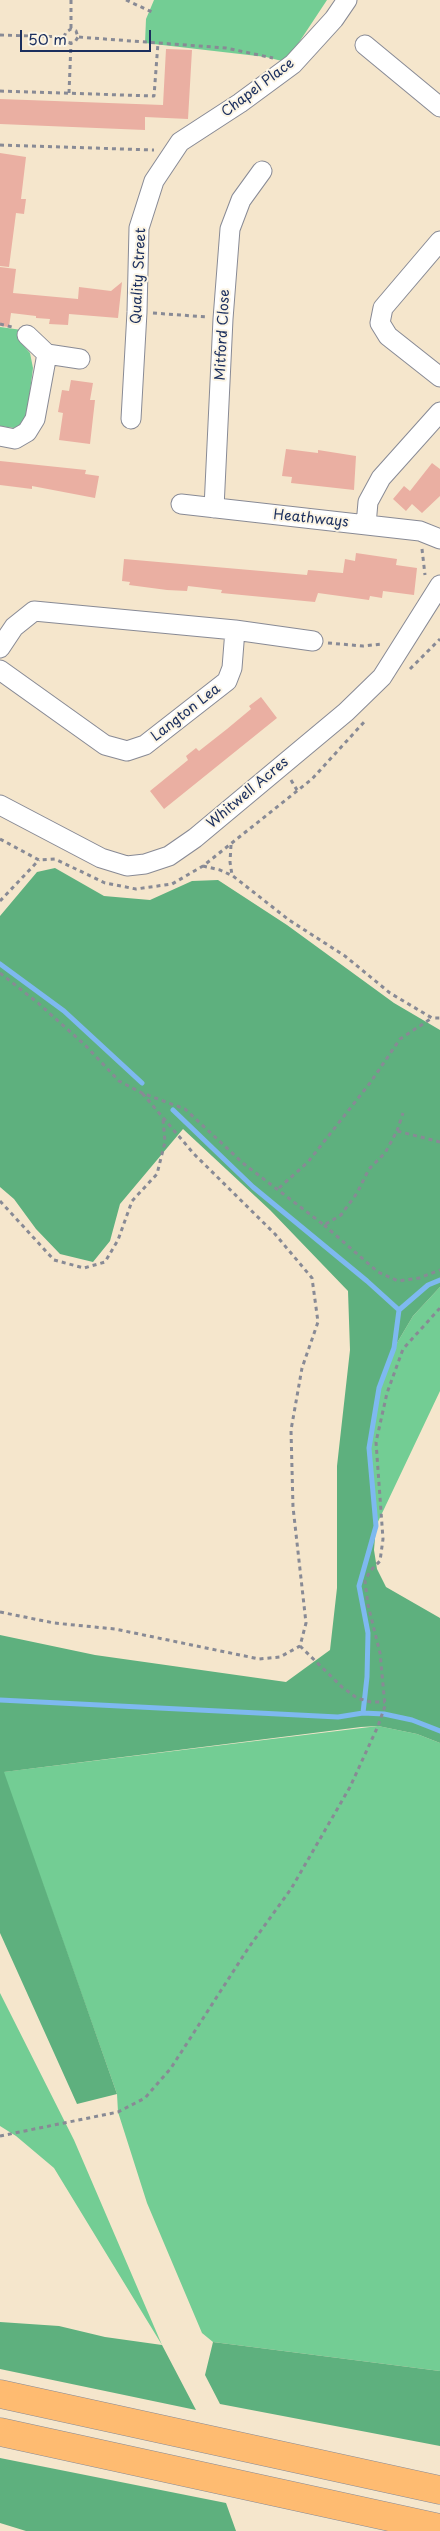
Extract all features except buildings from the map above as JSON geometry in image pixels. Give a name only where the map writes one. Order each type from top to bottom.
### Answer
[{"type":"highway","points":[[0,2394],[440,2490]]},
{"type":"highway","points":[[0,2432],[440,2528]]},
{"type":"street","name":"Chapel Place","points":[[177,146],[293,64],[334,19],[347,0]]},
{"type":"street","points":[[365,44],[440,107]]},
{"type":"street","name":"Quality Street","points":[[131,419],[138,312],[139,228],[154,181],[177,146]]},
{"type":"street","name":"Mitford Close","points":[[214,508],[223,319],[230,229],[241,200],[262,171]]},
{"type":"street","points":[[440,241],[383,308],[380,323],[388,336],[440,377]]},
{"type":"street","points":[[27,335],[47,354],[80,359]]},
{"type":"street","points":[[0,436],[15,438],[27,432],[35,419],[47,354]]},
{"type":"street","points":[[366,525],[368,502],[381,478],[440,412]]},
{"type":"street","name":"Heathways","points":[[181,504],[420,531],[440,539]]},
{"type":"street","name":"Whitwell Acres","points":[[0,805],[110,861],[127,866],[145,864],[169,856],[196,838],[346,712],[382,677],[440,585]]},
{"type":"street","points":[[0,648],[14,627],[34,611],[235,630],[313,641]]},
{"type":"street","name":"Langton Lea","points":[[0,670],[105,745],[126,751],[145,745],[227,681],[232,668],[235,630]]},
{"type":"path","points":[[71,0],[71,29]]},
{"type":"path","points":[[126,0],[152,12]]},
{"type":"path","points":[[64,37],[66,32],[71,29]]},
{"type":"path","points":[[71,29],[76,31],[78,37]]},
{"type":"path","points":[[0,35],[64,37]]},
{"type":"path","points":[[64,37],[66,42],[71,43],[75,42],[78,37]]},
{"type":"path","points":[[78,37],[226,48],[293,64]]},
{"type":"path","points":[[69,93],[71,43]]},
{"type":"path","points":[[0,91],[154,96],[158,43]]},
{"type":"path","points":[[0,145],[177,146]]},
{"type":"path","points":[[138,312],[223,319]]},
{"type":"path","points":[[420,531],[429,603]]},
{"type":"path","points":[[313,641],[362,646],[406,640]]},
{"type":"path","points":[[231,844],[230,862],[233,876]]},
{"type":"path","points":[[0,901],[39,860]]},
{"type":"path","points":[[203,866],[220,870],[233,876],[289,920],[345,956],[390,992],[432,1018],[440,1018]]},
{"type":"path","points":[[0,973],[38,1003],[78,1039],[119,1081],[142,1093],[185,1109],[244,1164],[279,1188],[378,1272],[398,1281],[419,1278],[440,1270]]},
{"type":"path","points":[[279,1188],[308,1162],[370,1083],[400,1039],[432,1018]]},
{"type":"path","points":[[0,1612],[54,1622],[115,1629],[259,1659],[280,1657],[300,1646],[306,1623],[293,1507],[291,1430],[302,1368],[318,1322],[312,1278],[294,1254],[194,1154],[142,1093]]},
{"type":"path","points":[[324,1225],[341,1215],[357,1192],[369,1169],[384,1153],[398,1130],[403,1114]]},
{"type":"path","points":[[0,1201],[54,1260],[84,1268],[105,1262],[118,1240],[132,1201],[157,1174],[165,1142],[163,1119]]},
{"type":"path","points":[[398,1130],[440,1142]]},
{"type":"path","points":[[1,2135],[118,2112],[145,2098],[171,2068],[249,1947],[290,1889],[350,1787],[385,1704],[380,1653],[368,1605],[365,1581],[370,1571],[380,1561],[383,1540],[376,1442],[387,1393],[403,1349],[440,1308]]},
{"type":"path","points":[[300,1646],[342,1687],[357,1698],[385,1704]]},
{"type":"green space","points":[[154,0],[327,0],[286,62],[266,57],[145,43],[146,19]]},
{"type":"green space","points":[[0,327],[22,330],[20,338],[30,353],[33,368],[27,415],[21,425],[14,428],[0,426]]},
{"type":"green space","points":[[55,868],[104,896],[150,900],[192,881],[218,880],[287,925],[394,1003],[440,1030],[440,1287],[413,1316],[394,1348],[379,1388],[369,1448],[376,1526],[374,1550],[377,1569],[386,1587],[440,1618],[440,1743],[417,1734],[378,1726],[361,1727],[4,1772],[117,2094],[77,2104],[0,1933],[0,1635],[95,1655],[286,1682],[330,1650],[337,1588],[337,1466],[350,1350],[348,1291],[270,1210],[183,1129],[120,1204],[110,1241],[93,1262],[60,1254],[36,1229],[14,1199],[0,1187],[0,916],[37,872]]},
{"type":"green space","points":[[440,1287],[440,1391],[376,1526],[369,1448],[379,1388],[394,1348],[413,1316]]},
{"type":"green space","points":[[378,1726],[417,1734],[440,1743],[440,2371],[213,2342],[202,2333],[147,2203],[118,2112],[117,2094],[3,1772]]},
{"type":"green space","points":[[0,1993],[74,2140],[162,2345],[54,2168],[16,2136],[0,2126]]},
{"type":"green space","points":[[0,2322],[59,2326],[105,2337],[162,2345],[196,2410],[0,2369]]},
{"type":"green space","points":[[213,2342],[440,2371],[440,2446],[220,2404],[205,2375]]},
{"type":"green space","points":[[0,2458],[226,2503],[236,2531],[26,2531],[0,2523]]},
{"type":"waterway","points":[[0,964],[64,1011],[142,1083]]},
{"type":"waterway","points":[[173,1110],[253,1187],[367,1281],[399,1310],[394,1348],[379,1388],[369,1448],[376,1526],[359,1586],[368,1633],[367,1677],[363,1713]]},
{"type":"waterway","points":[[399,1310],[428,1285],[440,1280]]},
{"type":"waterway","points":[[0,1700],[338,1717],[363,1713],[384,1714],[412,1720],[440,1731]]}]
